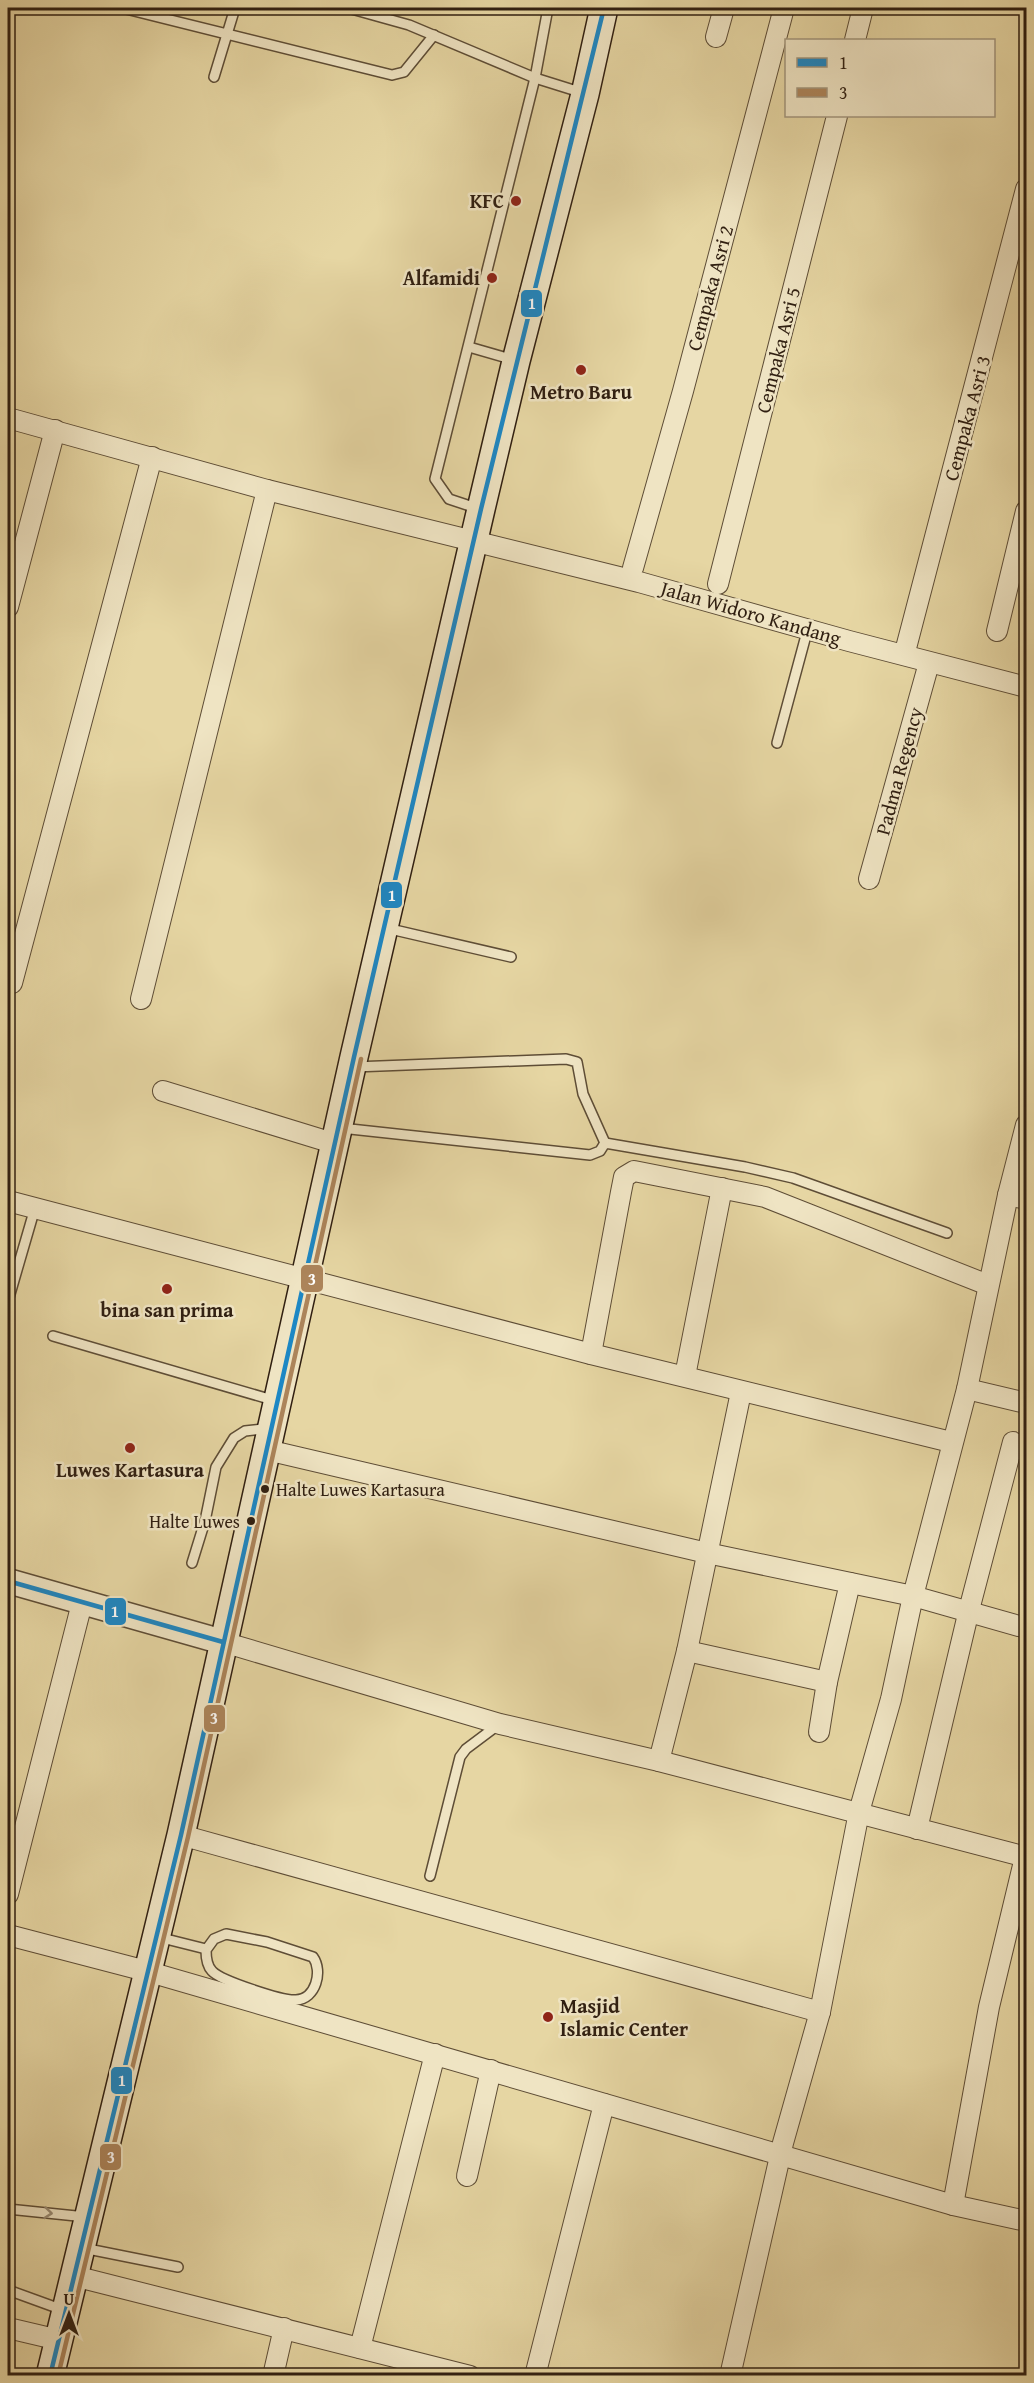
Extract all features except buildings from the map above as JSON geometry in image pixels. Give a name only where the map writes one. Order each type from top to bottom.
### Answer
[{"type":"main road","points":[[50,2376],[146,1971],[181,1835],[355,1054],[481,509],[516,360],[585,94],[604,8]]},
{"type":"street","points":[[716,37],[724,8]]},
{"type":"street","name":"Cempaka Asri 2","points":[[633,568],[683,391],[784,8]]},
{"type":"street","points":[[855,39],[863,8]]},
{"type":"street","name":"Cempaka Asri 5","points":[[718,584],[837,117]]},
{"type":"street","name":"Cempaka Asri 3","points":[[906,648],[1026,189]]},
{"type":"street","name":"Jalan Widoro Kandang","points":[[8,418],[267,490],[639,582],[929,663],[1026,687]]},
{"type":"street","points":[[8,607],[56,430]]},
{"type":"street","points":[[12,983],[152,457]]},
{"type":"street","points":[[141,999],[267,490]]},
{"type":"street","points":[[997,631],[1026,511]]},
{"type":"street","name":"Padma Regency","points":[[869,879],[929,663]]},
{"type":"street","points":[[163,1091],[337,1136]]},
{"type":"street","points":[[730,2376],[781,2157],[820,2012],[859,1812],[891,1699],[913,1596],[951,1442],[967,1389],[988,1285],[1017,1197],[1026,1125]]},
{"type":"street","points":[[591,1354],[624,1178],[634,1171],[765,1197],[988,1285]]},
{"type":"street","points":[[685,1376],[722,1188]]},
{"type":"street","points":[[8,1201],[591,1354],[951,1442]]},
{"type":"street","points":[[967,1389],[1026,1404]]},
{"type":"street","points":[[659,1761],[687,1651],[741,1392]]},
{"type":"street","points":[[270,1439],[707,1553],[913,1596],[1026,1628]]},
{"type":"street","points":[[917,1829],[969,1610],[1013,1442]]},
{"type":"street","points":[[8,1581],[500,1724],[659,1761],[917,1829],[1026,1855],[989,2007],[953,2205]]},
{"type":"street","points":[[819,1732],[827,1682],[850,1583]]},
{"type":"street","points":[[8,1894],[82,1603]]},
{"type":"street","points":[[687,1651],[827,1682]]},
{"type":"street","points":[[181,1835],[820,2012]]},
{"type":"street","points":[[8,1935],[146,1971],[491,2070],[781,2157],[953,2205],[1026,2221]]},
{"type":"street","points":[[360,2348],[435,2054]]},
{"type":"street","points":[[467,2176],[491,2070]]},
{"type":"street","points":[[536,2376],[604,2104]]},
{"type":"street","points":[[74,2276],[360,2348],[404,2367],[471,2376]]},
{"type":"street","points":[[8,2328],[58,2340]]},
{"type":"street","points":[[273,2376],[284,2328]]},
{"type":"lane","points":[[122,8],[392,75],[404,72],[434,35]]},
{"type":"lane","points":[[214,77],[235,8]]},
{"type":"lane","points":[[348,8],[434,35],[535,78],[585,94]]},
{"type":"lane","points":[[481,509],[449,499],[435,479],[535,78],[548,8]]},
{"type":"lane","points":[[469,347],[516,360]]},
{"type":"lane","points":[[777,743],[808,628]]},
{"type":"lane","points":[[384,928],[511,957]]},
{"type":"lane","points":[[337,1136],[590,1155],[600,1151],[604,1143],[583,1094],[577,1062],[566,1059],[355,1054]]},
{"type":"lane","points":[[604,1143],[745,1167],[793,1178],[947,1233]]},
{"type":"lane","points":[[8,1301],[35,1208]]},
{"type":"lane","points":[[53,1336],[278,1402]]},
{"type":"lane","points":[[192,1563],[205,1521],[216,1467],[225,1450],[234,1438],[245,1431],[270,1439]]},
{"type":"lane","points":[[430,1876],[460,1757],[466,1749],[500,1724]]},
{"type":"lane","points":[[226,1934],[267,1942],[313,1957],[317,1965],[314,1987],[304,1998],[286,1999],[215,1974],[207,1962],[207,1948],[214,1939],[226,1934]]},
{"type":"lane","points":[[155,1936],[207,1948]]},
{"type":"lane","points":[[8,2209],[88,2217]]},
{"type":"lane","points":[[81,2247],[178,2267]]},
{"type":"lane","points":[[8,2290],[66,2311]]},
{"type":"transit line","name":"1","points":[[50,2376],[181,1835],[354,1057],[481,509],[604,8]]},
{"type":"transit line","name":"3","points":[[58,2376],[188,1837],[361,1059]]},
{"type":"transit line","name":"1","points":[[8,1581],[223,1642]]},
{"type":"place","name":"KFC","points":[[516,201]]},
{"type":"place","name":"Alfamidi","points":[[492,278]]},
{"type":"place","name":"Metro Baru","points":[[581,370]]},
{"type":"place","name":"bina san prima","points":[[167,1289]]},
{"type":"place","name":"Luwes Kartasura","points":[[130,1448]]},
{"type":"place","name":"Halte Luwes Kartasura","points":[[265,1489]]},
{"type":"place","name":"Halte Luwes","points":[[251,1521]]},
{"type":"place","name":"Masjid Islamic Center","points":[[548,2017]]}]
